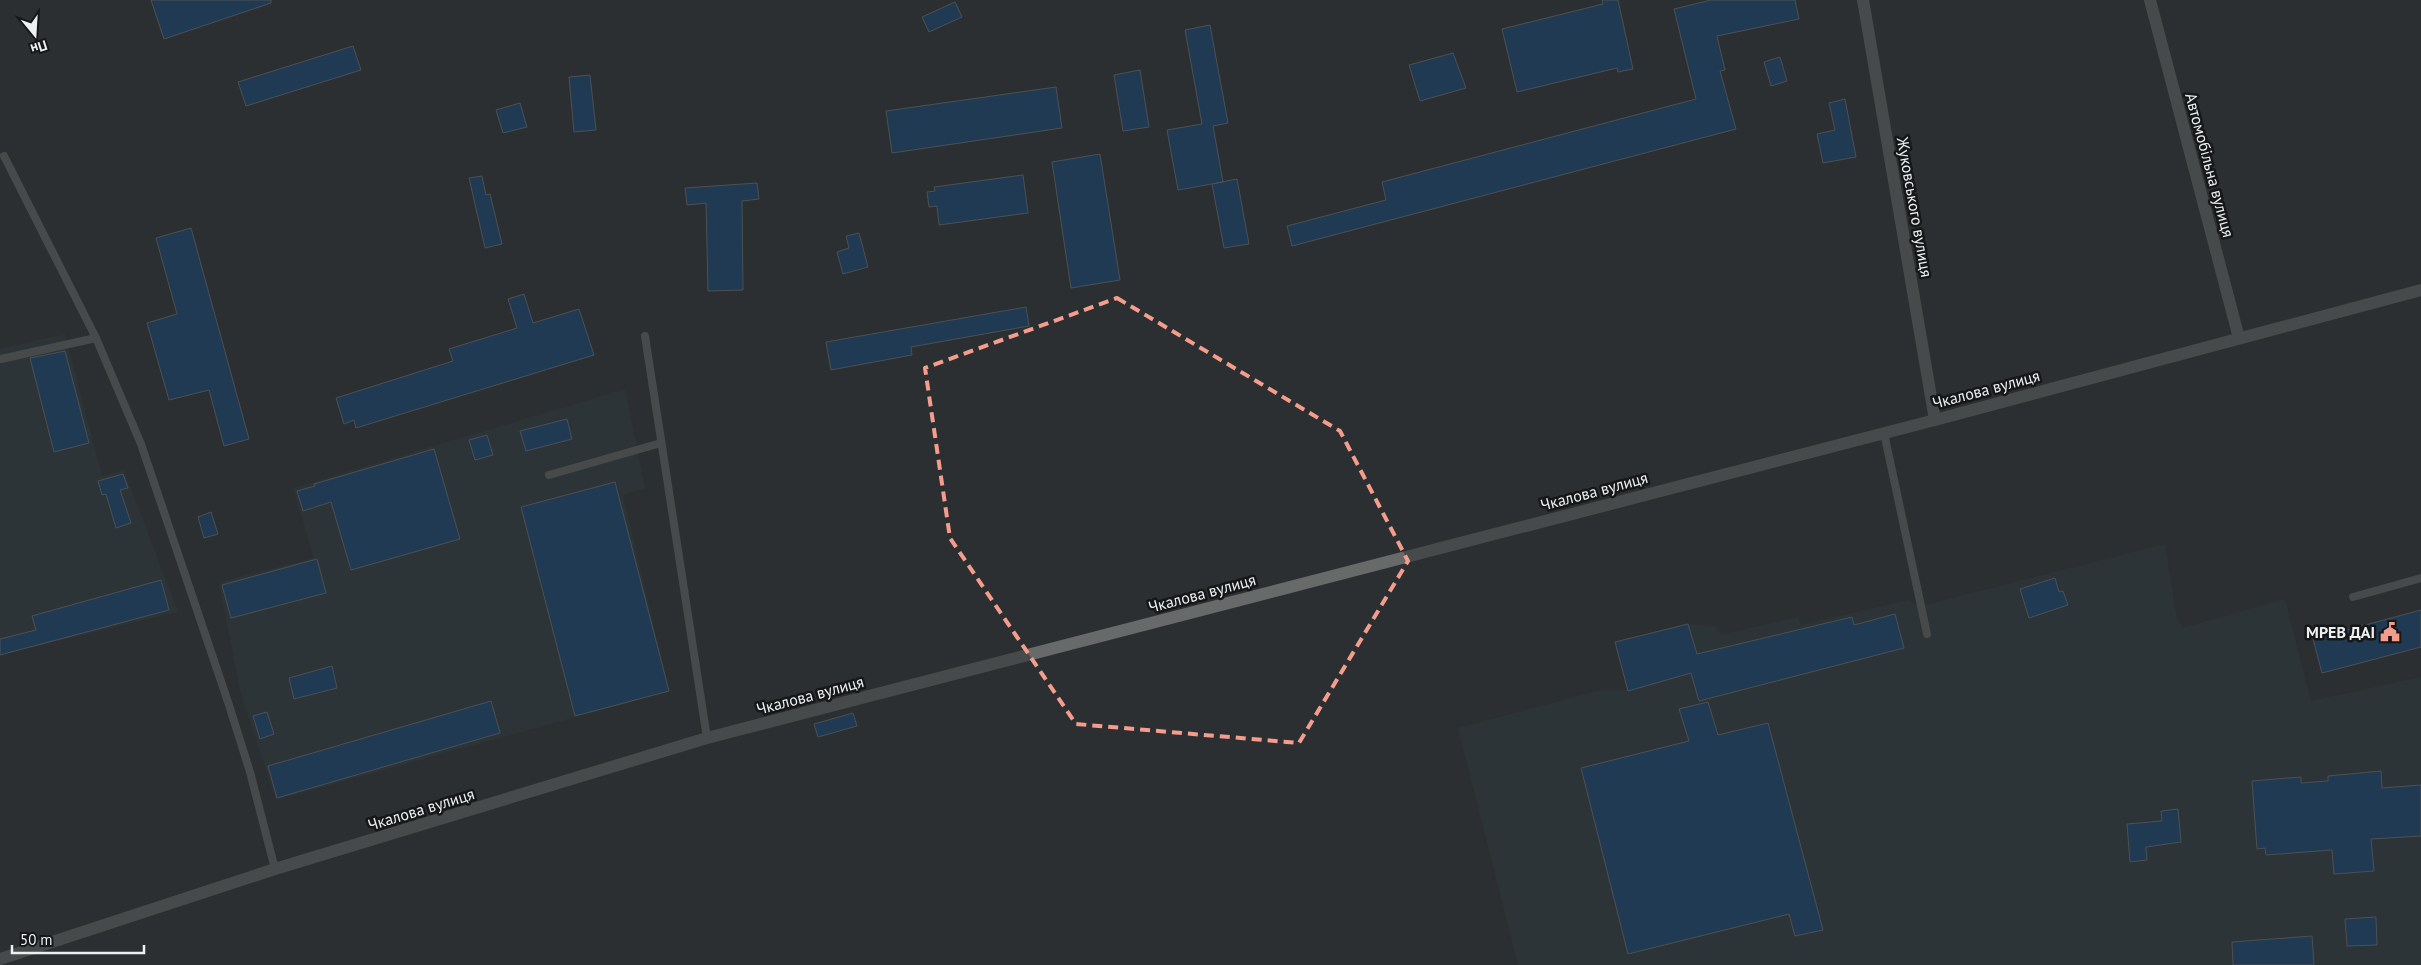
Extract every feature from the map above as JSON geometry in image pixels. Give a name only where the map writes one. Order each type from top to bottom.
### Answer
[{"type":"street","name":"Жуковського вулиця","points":[[1863,0],[1935,420]]},
{"type":"street","name":"Автомобільна вулиця","points":[[2150,0],[2239,338]]},
{"type":"street","name":"Чкалова вулиця","points":[[0,960],[275,870],[707,738],[1935,420],[2421,290]]},
{"type":"lane","points":[[4,156],[96,338],[141,444],[229,705],[250,772],[275,870]]},
{"type":"lane","points":[[644,336],[707,738]]},
{"type":"lane","points":[[1,359],[96,338]]},
{"type":"lane","points":[[1884,433],[1927,634]]},
{"type":"lane","points":[[549,475],[661,443]]},
{"type":"lane","points":[[2353,597],[2421,578]]},
{"type":"highlighted area","points":[[1117,298],[1340,431],[1408,561],[1299,743],[1076,724],[950,538],[925,368]]},
{"type":"shaded area","points":[[65,334],[102,476],[124,470],[178,612],[0,655],[0,349]]},
{"type":"shaded area","points":[[625,389],[645,488],[623,495],[669,691],[276,800],[240,691],[219,582],[314,558],[293,488]]},
{"type":"shaded area","points":[[2165,544],[2176,614],[2182,628],[2285,599],[2311,701],[2421,677],[2421,965],[1518,965],[1458,728],[1601,690],[1627,690],[1615,642],[1688,624],[1715,626],[1721,635],[1798,617],[1801,625],[1908,600],[1921,606]]},
{"type":"building","points":[[151,0],[271,0],[271,3],[164,39]]},
{"type":"building","points":[[1602,0],[1618,0],[1633,69],[1618,72],[1617,68],[1517,92],[1502,29],[1603,4]]},
{"type":"building","points":[[1711,0],[1795,0],[1799,19],[1717,36],[1725,70],[1720,71],[1736,129],[1292,246],[1287,226],[1386,200],[1382,182],[1696,99],[1674,9]]},
{"type":"building","points":[[955,2],[962,17],[929,32],[922,17]]},
{"type":"building","points":[[1210,25],[1228,123],[1213,126],[1223,182],[1178,190],[1167,130],[1202,124],[1185,30]]},
{"type":"building","points":[[353,46],[361,70],[246,106],[238,82]]},
{"type":"building","points":[[1453,53],[1466,88],[1420,101],[1409,65]]},
{"type":"building","points":[[1780,57],[1787,81],[1771,86],[1764,62]]},
{"type":"building","points":[[1140,70],[1149,127],[1123,131],[1114,75]]},
{"type":"building","points":[[590,75],[596,130],[574,132],[569,77]]},
{"type":"building","points":[[1056,87],[1062,128],[892,153],[886,111]]},
{"type":"building","points":[[1845,99],[1856,157],[1823,163],[1817,134],[1835,130],[1829,103]]},
{"type":"building","points":[[520,103],[527,127],[503,133],[496,110]]},
{"type":"building","points":[[1100,154],[1120,280],[1071,288],[1052,162]]},
{"type":"building","points":[[1023,175],[1028,213],[939,225],[937,206],[929,207],[927,192],[935,191],[934,187]]},
{"type":"building","points":[[482,176],[486,195],[490,194],[502,244],[485,248],[469,178]]},
{"type":"building","points":[[1237,179],[1249,244],[1224,248],[1212,184]]},
{"type":"building","points":[[757,183],[759,199],[742,201],[743,290],[708,291],[706,203],[687,205],[685,188]]},
{"type":"building","points":[[191,228],[249,439],[224,446],[209,390],[169,400],[147,323],[177,314],[156,238]]},
{"type":"building","points":[[859,233],[868,267],[843,274],[837,252],[849,248],[846,236]]},
{"type":"building","points":[[524,294],[533,323],[579,309],[594,355],[356,428],[354,420],[344,424],[336,398],[453,361],[449,349],[517,328],[508,299]]},
{"type":"building","points":[[1026,307],[1029,326],[911,347],[912,355],[831,370],[826,342]]},
{"type":"building","points":[[65,351],[89,443],[54,452],[30,358]]},
{"type":"building","points":[[567,419],[572,439],[526,451],[520,431]]},
{"type":"building","points":[[487,435],[493,455],[475,460],[469,440]]},
{"type":"building","points":[[434,449],[460,539],[351,570],[331,502],[303,511],[297,491],[315,486],[314,484]]},
{"type":"building","points":[[123,474],[128,488],[120,490],[131,523],[116,528],[106,494],[102,495],[98,481]]},
{"type":"building","points":[[615,482],[669,691],[575,716],[521,507]]},
{"type":"building","points":[[211,512],[218,534],[204,538],[198,517]]},
{"type":"building","points":[[317,559],[326,593],[231,618],[222,585]]},
{"type":"building","points":[[2055,578],[2059,592],[2063,591],[2068,605],[2029,618],[2020,589]]},
{"type":"building","points":[[161,580],[169,610],[0,655],[0,639],[36,630],[32,616]]},
{"type":"building","points":[[2421,610],[2421,647],[2322,673],[2313,639]]},
{"type":"building","points":[[1895,614],[1904,648],[1699,701],[1691,673],[1628,691],[1615,642],[1688,624],[1697,654],[1852,617],[1854,625]]},
{"type":"building","points":[[332,666],[337,688],[294,699],[289,678]]},
{"type":"building","points":[[491,701],[500,733],[277,798],[268,766]]},
{"type":"building","points":[[1708,702],[1718,735],[1768,723],[1823,930],[1795,936],[1789,914],[1628,954],[1581,768],[1689,741],[1679,709]]},
{"type":"building","points":[[267,712],[274,734],[260,739],[253,716]]},
{"type":"building","points":[[853,713],[857,726],[818,737],[814,724]]},
{"type":"building","points":[[2381,771],[2382,788],[2421,785],[2421,836],[2371,839],[2374,871],[2334,874],[2332,850],[2266,855],[2265,848],[2257,849],[2252,781],[2301,777],[2301,783],[2328,781],[2328,776]]},
{"type":"building","points":[[2178,809],[2181,842],[2146,847],[2147,860],[2130,862],[2127,824],[2162,821],[2161,811]]},
{"type":"building","points":[[2376,917],[2377,945],[2347,946],[2345,919]]},
{"type":"building","points":[[2312,936],[2314,965],[2233,965],[2232,942]]},
{"type":"place","name":"МРЕВ ДАІ","points":[[2390,632]]}]
